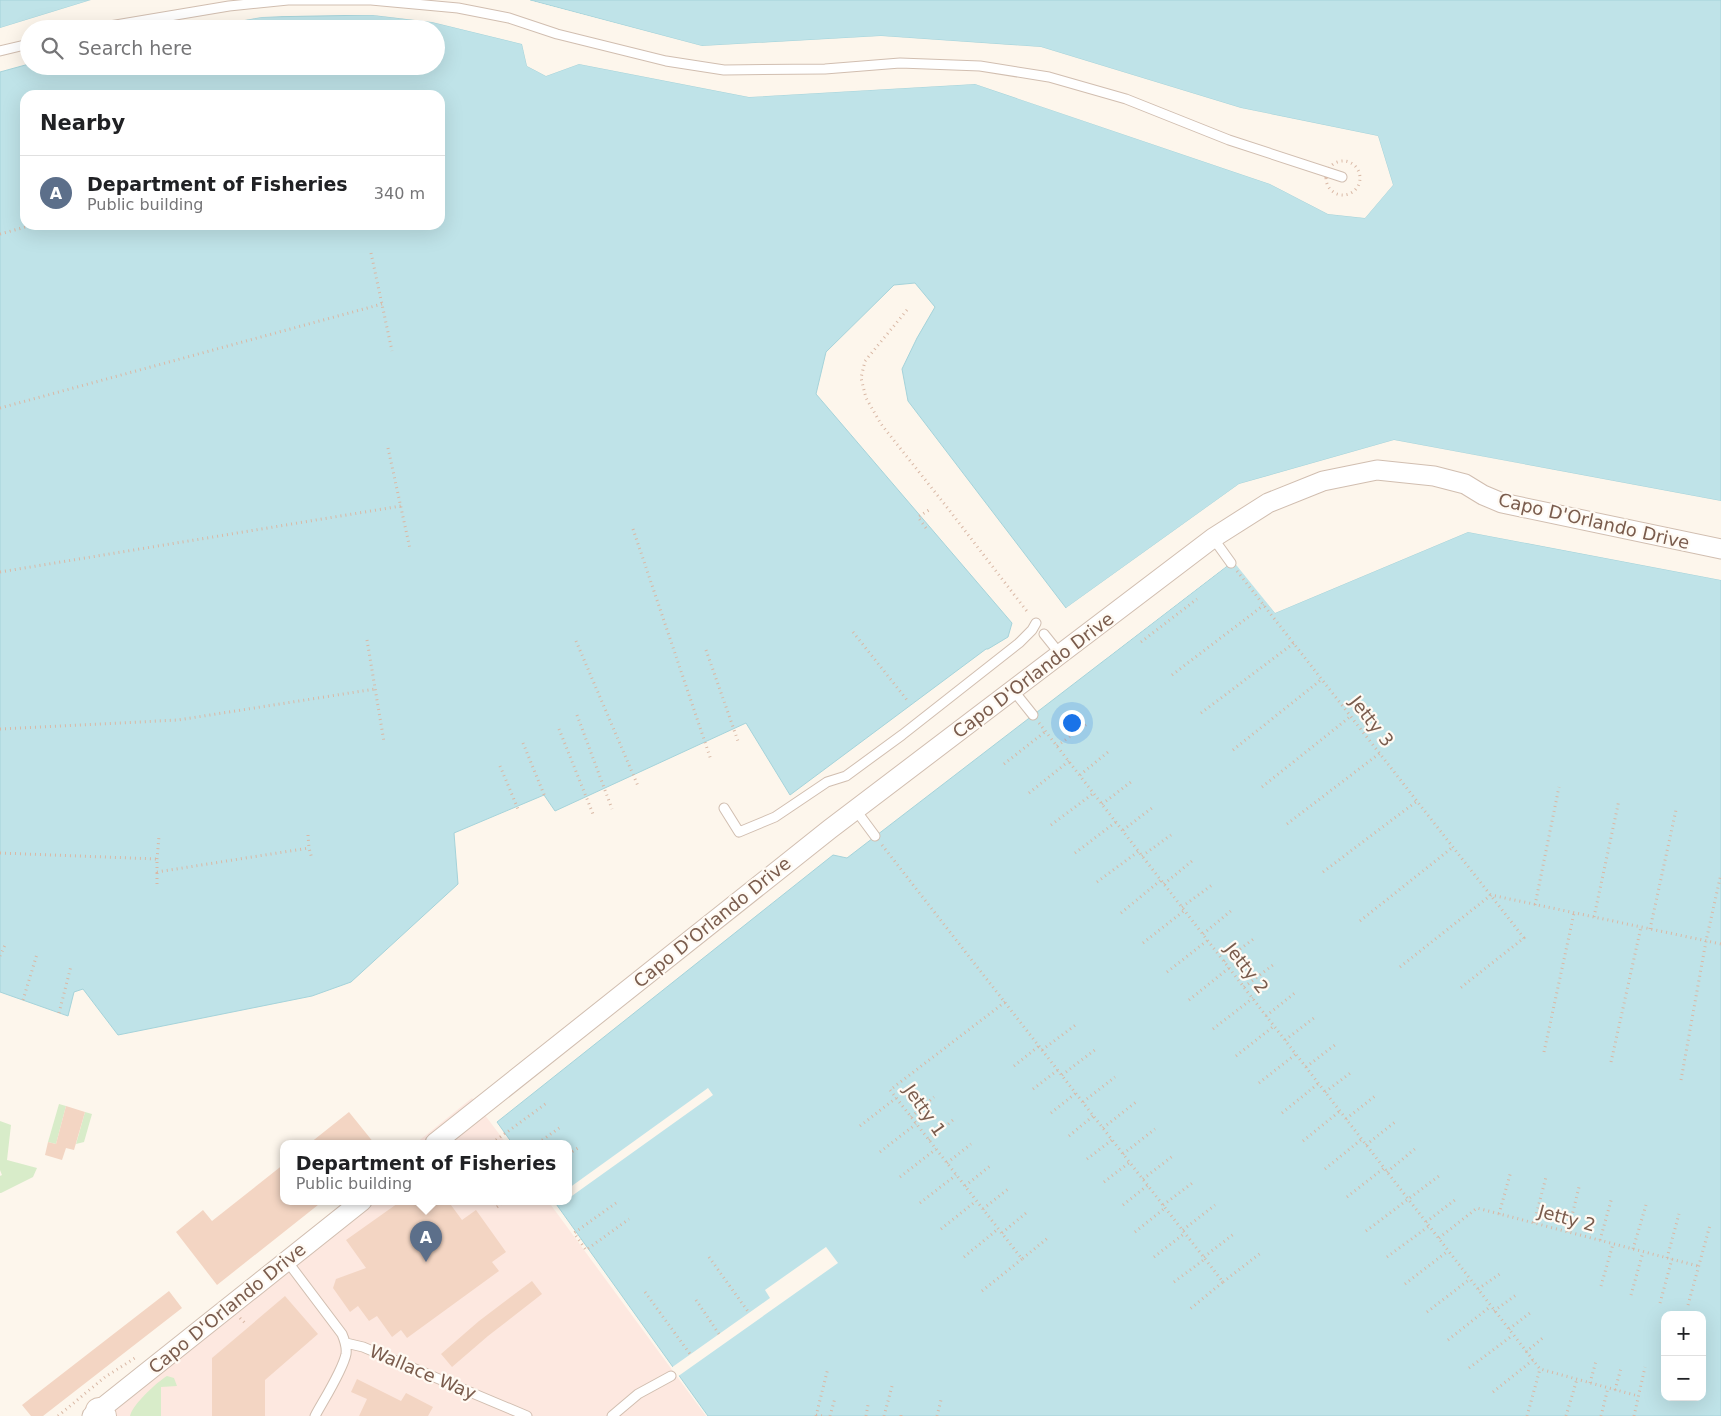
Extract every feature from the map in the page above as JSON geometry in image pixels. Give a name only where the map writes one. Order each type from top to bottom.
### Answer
[{"type":"street","name":"Capo D'Orlando Drive","points":[[439,1140],[855,809],[1213,538],[1268,503],[1323,481],[1377,470],[1434,476],[1465,484],[1483,495],[1502,503],[1721,549]]},
{"type":"street","name":"Capo D'Orlando Drive","points":[[98,1414],[357,1205]]},
{"type":"lane","points":[[147,20],[239,5],[288,0],[371,0],[458,8],[509,18],[557,34],[666,61],[724,70],[825,69],[900,64],[980,66],[1049,77],[1126,99],[1229,140],[1342,177]]},
{"type":"lane","points":[[0,51],[20,46]]},
{"type":"lane","points":[[1213,538],[1231,563]]},
{"type":"lane","points":[[724,808],[739,832],[775,817],[827,782],[846,776],[902,735],[1019,643],[1036,623]]},
{"type":"lane","points":[[1044,634],[1060,654]]},
{"type":"lane","points":[[1013,690],[1033,715]]},
{"type":"lane","points":[[855,809],[875,836]]},
{"type":"lane","points":[[287,1260],[342,1334],[346,1343],[346,1355],[316,1416]]},
{"type":"lane","name":"Wallace Way","points":[[346,1343],[363,1347],[527,1416]]},
{"type":"lane","points":[[612,1416],[638,1394],[671,1376]]},
{"type":"path","points":[[0,234],[20,229]]},
{"type":"path","points":[[371,253],[392,350]]},
{"type":"path","points":[[0,408],[382,304]]},
{"type":"path","points":[[908,310],[865,361],[861,378],[866,398],[880,424],[1036,623]]},
{"type":"path","points":[[388,448],[410,549]]},
{"type":"path","points":[[0,572],[401,506]]},
{"type":"path","points":[[926,528],[918,517],[929,510]]},
{"type":"path","points":[[633,529],[711,760]]},
{"type":"path","name":"Jetty 3","points":[[1231,563],[1524,938],[1459,989]]},
{"type":"path","points":[[1141,642],[1197,599]]},
{"type":"path","points":[[1172,675],[1264,605]]},
{"type":"path","points":[[853,632],[907,700]]},
{"type":"path","points":[[367,640],[384,742]]},
{"type":"path","points":[[576,641],[638,786]]},
{"type":"path","points":[[1201,713],[1294,643]]},
{"type":"path","points":[[706,650],[739,744]]},
{"type":"path","points":[[1233,750],[1322,679]]},
{"type":"path","points":[[0,729],[178,720],[375,689]]},
{"type":"path","name":"Jetty 2","points":[[1033,715],[1540,1370]]},
{"type":"path","points":[[578,716],[612,809]]},
{"type":"path","points":[[1262,788],[1351,716]]},
{"type":"path","points":[[1057,746],[1087,724]]},
{"type":"path","points":[[559,729],[593,814]]},
{"type":"path","points":[[1004,764],[1046,731]]},
{"type":"path","points":[[523,743],[545,797]]},
{"type":"path","points":[[1080,775],[1108,752]]},
{"type":"path","points":[[1287,824],[1380,753]]},
{"type":"path","points":[[1029,793],[1069,762]]},
{"type":"path","points":[[500,766],[518,809]]},
{"type":"path","points":[[1102,804],[1131,782]]},
{"type":"path","points":[[1535,905],[1559,787]]},
{"type":"path","points":[[1051,825],[1094,793]]},
{"type":"path","points":[[1594,918],[1619,800]]},
{"type":"path","points":[[1323,872],[1417,801]]},
{"type":"path","points":[[1123,830],[1152,808]]},
{"type":"path","points":[[1650,929],[1676,810]]},
{"type":"path","points":[[1075,853],[1116,822]]},
{"type":"path","points":[[308,835],[312,859]]},
{"type":"path","points":[[1142,856],[1171,835]]},
{"type":"path","points":[[156,884],[159,836]]},
{"type":"path","points":[[875,836],[1223,1282]]},
{"type":"path","points":[[1360,921],[1453,847]]},
{"type":"path","points":[[157,872],[309,848]]},
{"type":"path","points":[[1097,882],[1139,851]]},
{"type":"path","points":[[0,853],[157,859]]},
{"type":"path","points":[[1120,913],[1192,861]]},
{"type":"path","points":[[1681,1080],[1706,941],[1721,874]]},
{"type":"path","points":[[1143,943],[1212,886]]},
{"type":"path","points":[[1400,967],[1491,895],[1721,944]]},
{"type":"path","points":[[1203,934],[1232,910]]},
{"type":"path","points":[[1544,1052],[1574,913]]},
{"type":"path","points":[[1611,1062],[1641,928]]},
{"type":"path","points":[[1224,961],[1256,938]]},
{"type":"path","points":[[1167,972],[1208,940]]},
{"type":"path","points":[[0,956],[4,945]]},
{"type":"path","points":[[23,1000],[37,954]]},
{"type":"path","points":[[1244,987],[1273,965]]},
{"type":"path","points":[[59,1013],[71,966]]},
{"type":"path","points":[[1189,1000],[1229,968]]},
{"type":"path","points":[[1266,1016],[1296,992]]},
{"type":"path","points":[[1213,1029],[1252,998]]},
{"type":"path","name":"Jetty 1","points":[[1005,1002],[890,1090],[1022,1259]]},
{"type":"path","points":[[1285,1040],[1314,1018]]},
{"type":"path","points":[[1042,1050],[1077,1024]]},
{"type":"path","points":[[1236,1056],[1274,1026]]},
{"type":"path","points":[[1306,1067],[1334,1045]]},
{"type":"path","points":[[1014,1066],[1040,1046]]},
{"type":"path","points":[[1062,1075],[1096,1049]]},
{"type":"path","points":[[1259,1083],[1296,1054]]},
{"type":"path","points":[[1033,1089],[1058,1070]]},
{"type":"path","points":[[1326,1092],[1353,1071]]},
{"type":"path","points":[[1083,1102],[1115,1077]]},
{"type":"path","points":[[1282,1113],[1319,1083]]},
{"type":"path","points":[[1051,1113],[1076,1093]]},
{"type":"path","points":[[1346,1119],[1375,1096]]},
{"type":"path","points":[[911,1117],[934,1097]]},
{"type":"path","points":[[860,1126],[896,1098]]},
{"type":"path","points":[[496,1140],[548,1102]]},
{"type":"path","points":[[1103,1128],[1136,1102]]},
{"type":"path","points":[[1303,1141],[1340,1111]]},
{"type":"path","points":[[1068,1136],[1094,1116]]},
{"type":"path","points":[[929,1140],[953,1120]]},
{"type":"path","points":[[1366,1145],[1395,1122]]},
{"type":"path","points":[[880,1152],[916,1124]]},
{"type":"path","points":[[542,1140],[562,1126]]},
{"type":"path","points":[[1123,1154],[1155,1129]]},
{"type":"path","points":[[1325,1169],[1362,1139]]},
{"type":"path","points":[[1087,1160],[1113,1140]]},
{"type":"path","points":[[947,1163],[971,1144]]},
{"type":"path","points":[[572,1152],[578,1148]]},
{"type":"path","points":[[1347,1197],[1416,1148]]},
{"type":"path","points":[[900,1177],[936,1149]]},
{"type":"path","points":[[1143,1179],[1174,1155]]},
{"type":"path","points":[[1104,1182],[1130,1162]]},
{"type":"path","points":[[965,1186],[990,1166]]},
{"type":"path","points":[[1499,1214],[1511,1171]]},
{"type":"path","points":[[920,1203],[956,1175]]},
{"type":"path","points":[[1366,1231],[1439,1176]]},
{"type":"path","points":[[1534,1223],[1546,1178]]},
{"type":"path","points":[[1134,1232],[1195,1181]]},
{"type":"path","points":[[1123,1205],[1148,1185]]},
{"type":"path","points":[[1568,1232],[1579,1187]]},
{"type":"path","points":[[983,1209],[1008,1189]]},
{"type":"path","points":[[1600,1240],[1612,1197]]},
{"type":"path","points":[[1387,1257],[1455,1200]]},
{"type":"path","points":[[941,1229],[976,1201]]},
{"type":"path","points":[[616,1203],[574,1234],[586,1250],[629,1219]]},
{"type":"path","points":[[1154,1257],[1214,1205]]},
{"type":"path","points":[[1633,1249],[1646,1205]]},
{"type":"path","name":"Jetty 2","points":[[1439,1238],[1477,1208],[1698,1266]]},
{"type":"path","points":[[1002,1233],[1026,1213]]},
{"type":"path","points":[[1660,1303],[1679,1214]]},
{"type":"path","points":[[1688,1305],[1710,1224]]},
{"type":"path","points":[[964,1256],[998,1229]]},
{"type":"path","points":[[1174,1282],[1235,1233]]},
{"type":"path","points":[[982,1291],[1049,1237]]},
{"type":"path","points":[[1601,1286],[1613,1244]]},
{"type":"path","points":[[1190,1309],[1262,1252]]},
{"type":"path","points":[[1405,1284],[1448,1252]]},
{"type":"path","points":[[1631,1295],[1643,1252]]},
{"type":"path","points":[[709,1257],[749,1313]]},
{"type":"path","points":[[1478,1289],[1501,1272]]},
{"type":"path","points":[[1427,1312],[1470,1279]]},
{"type":"path","points":[[645,1292],[690,1354]]},
{"type":"path","points":[[1494,1311],[1516,1295]]},
{"type":"path","points":[[696,1300],[719,1334]]},
{"type":"path","points":[[1448,1340],[1491,1306]]},
{"type":"path","points":[[1509,1329],[1530,1313]]},
{"type":"path","points":[[1469,1368],[1513,1335]]},
{"type":"path","points":[[1526,1352],[1544,1336]]},
{"type":"path","points":[[59,1416],[105,1377],[142,1353]]},
{"type":"path","points":[[1493,1392],[1533,1360]]},
{"type":"path","points":[[1590,1383],[1596,1361]]},
{"type":"path","points":[[1634,1416],[1645,1367]]},
{"type":"path","points":[[822,1416],[816,1415],[828,1368]]},
{"type":"path","points":[[1615,1390],[1621,1368]]},
{"type":"path","points":[[1527,1416],[1540,1370],[1638,1396]]},
{"type":"path","points":[[1566,1416],[1577,1380]]},
{"type":"path","points":[[884,1416],[892,1386]]},
{"type":"path","points":[[1601,1416],[1608,1388]]},
{"type":"path","points":[[830,1416],[835,1398]]},
{"type":"path","points":[[937,1416],[942,1400]]},
{"type":"path","points":[[866,1416],[868,1406]]},
{"type":"shaded area","points":[[472,1098],[504,1140],[420,1140]]},
{"type":"shaded area","points":[[340,1205],[551,1205],[706,1416],[95,1416],[89,1408]]},
{"type":"green space","points":[[59,1104],[66,1106],[56,1144],[48,1142]]},
{"type":"green space","points":[[85,1112],[92,1114],[84,1142],[76,1144]]},
{"type":"green space","points":[[0,1121],[11,1125],[7,1160],[37,1168],[33,1177],[1,1193],[0,1176],[2,1175],[0,1170]]},
{"type":"green space","points":[[167,1376],[174,1378],[177,1386],[161,1387],[161,1416],[130,1416],[140,1400]]},
{"type":"water","points":[[0,0],[91,0],[26,20],[20,20],[20,22],[0,28]]},
{"type":"water","points":[[530,0],[1721,0],[1721,501],[1394,440],[1239,484],[1066,608],[908,401],[902,369],[935,307],[915,283],[894,285],[826,352],[816,394],[1012,623],[1008,637],[986,649],[790,795],[746,723],[555,811],[544,795],[454,833],[458,884],[351,982],[312,996],[118,1035],[83,989],[74,992],[68,1016],[0,992],[0,72],[20,66],[20,75],[445,75],[445,25],[522,44],[527,66],[546,76],[579,64],[749,97],[975,84],[1270,184],[1328,214],[1365,218],[1393,185],[1378,136],[1241,108],[1041,47],[881,36],[702,46]]},
{"type":"water","points":[[373,15],[415,20],[245,20],[262,17]]},
{"type":"water","points":[[1468,532],[1721,580],[1721,1416],[708,1416],[557,1205],[572,1205],[572,1140],[510,1140],[497,1122],[833,855],[847,858],[1235,560],[1275,613]]},
{"type":"pier","points":[[93,0],[92,2],[33,20],[26,20]]},
{"type":"pier","points":[[528,0],[702,46],[881,36],[1041,47],[1241,108],[1378,136],[1393,185],[1365,218],[1328,214],[1270,184],[975,84],[749,97],[579,64],[546,76],[527,66],[522,44],[445,25],[445,23],[523,41],[529,65],[547,74],[579,62],[749,95],[976,81],[1271,182],[1329,212],[1364,216],[1390,184],[1376,138],[1240,111],[1041,50],[881,38],[702,49]]},
{"type":"pier","points":[[373,13],[432,20],[373,15],[302,15],[228,20],[262,14]]},
{"type":"pier","points":[[20,22],[20,24],[0,30],[0,28]]},
{"type":"pier","points":[[1394,440],[1721,501],[1721,503],[1394,443],[1240,486],[1067,610],[1066,608],[1239,484]]},
{"type":"pier","points":[[1467,529],[1721,578],[1721,580],[1468,532],[1275,613],[1233,561],[1105,659],[1103,657],[1234,558],[1237,558],[1276,610]]},
{"type":"pier","points":[[708,1088],[713,1095],[572,1196],[572,1186]]},
{"type":"pier","points":[[826,1247],[838,1263],[677,1377],[671,1368],[770,1298],[765,1290]]},
{"type":"building","points":[[66,1106],[85,1112],[74,1150],[66,1148],[62,1160],[45,1155],[48,1142],[56,1144]]},
{"type":"building","points":[[349,1112],[372,1140],[314,1140]]},
{"type":"building","points":[[280,1167],[280,1205],[318,1205],[217,1285],[176,1232],[203,1210],[212,1221]]},
{"type":"building","points":[[395,1205],[451,1205],[462,1220],[476,1210],[506,1252],[492,1262],[499,1271],[407,1338],[401,1330],[392,1337],[377,1316],[369,1321],[358,1306],[350,1312],[333,1288],[336,1279],[366,1268],[346,1240]]},
{"type":"building","points":[[532,1281],[542,1294],[452,1367],[441,1354],[479,1321]]},
{"type":"building","points":[[169,1291],[182,1308],[43,1416],[31,1416],[22,1405]]},
{"type":"building","points":[[285,1296],[318,1334],[265,1380],[265,1416],[212,1416],[212,1358]]},
{"type":"building","points":[[357,1379],[401,1401],[406,1393],[433,1407],[428,1416],[359,1416],[367,1399],[351,1392]]},
{"type":"place","name":"Department of Fisheries","points":[[426,1262]]}]
